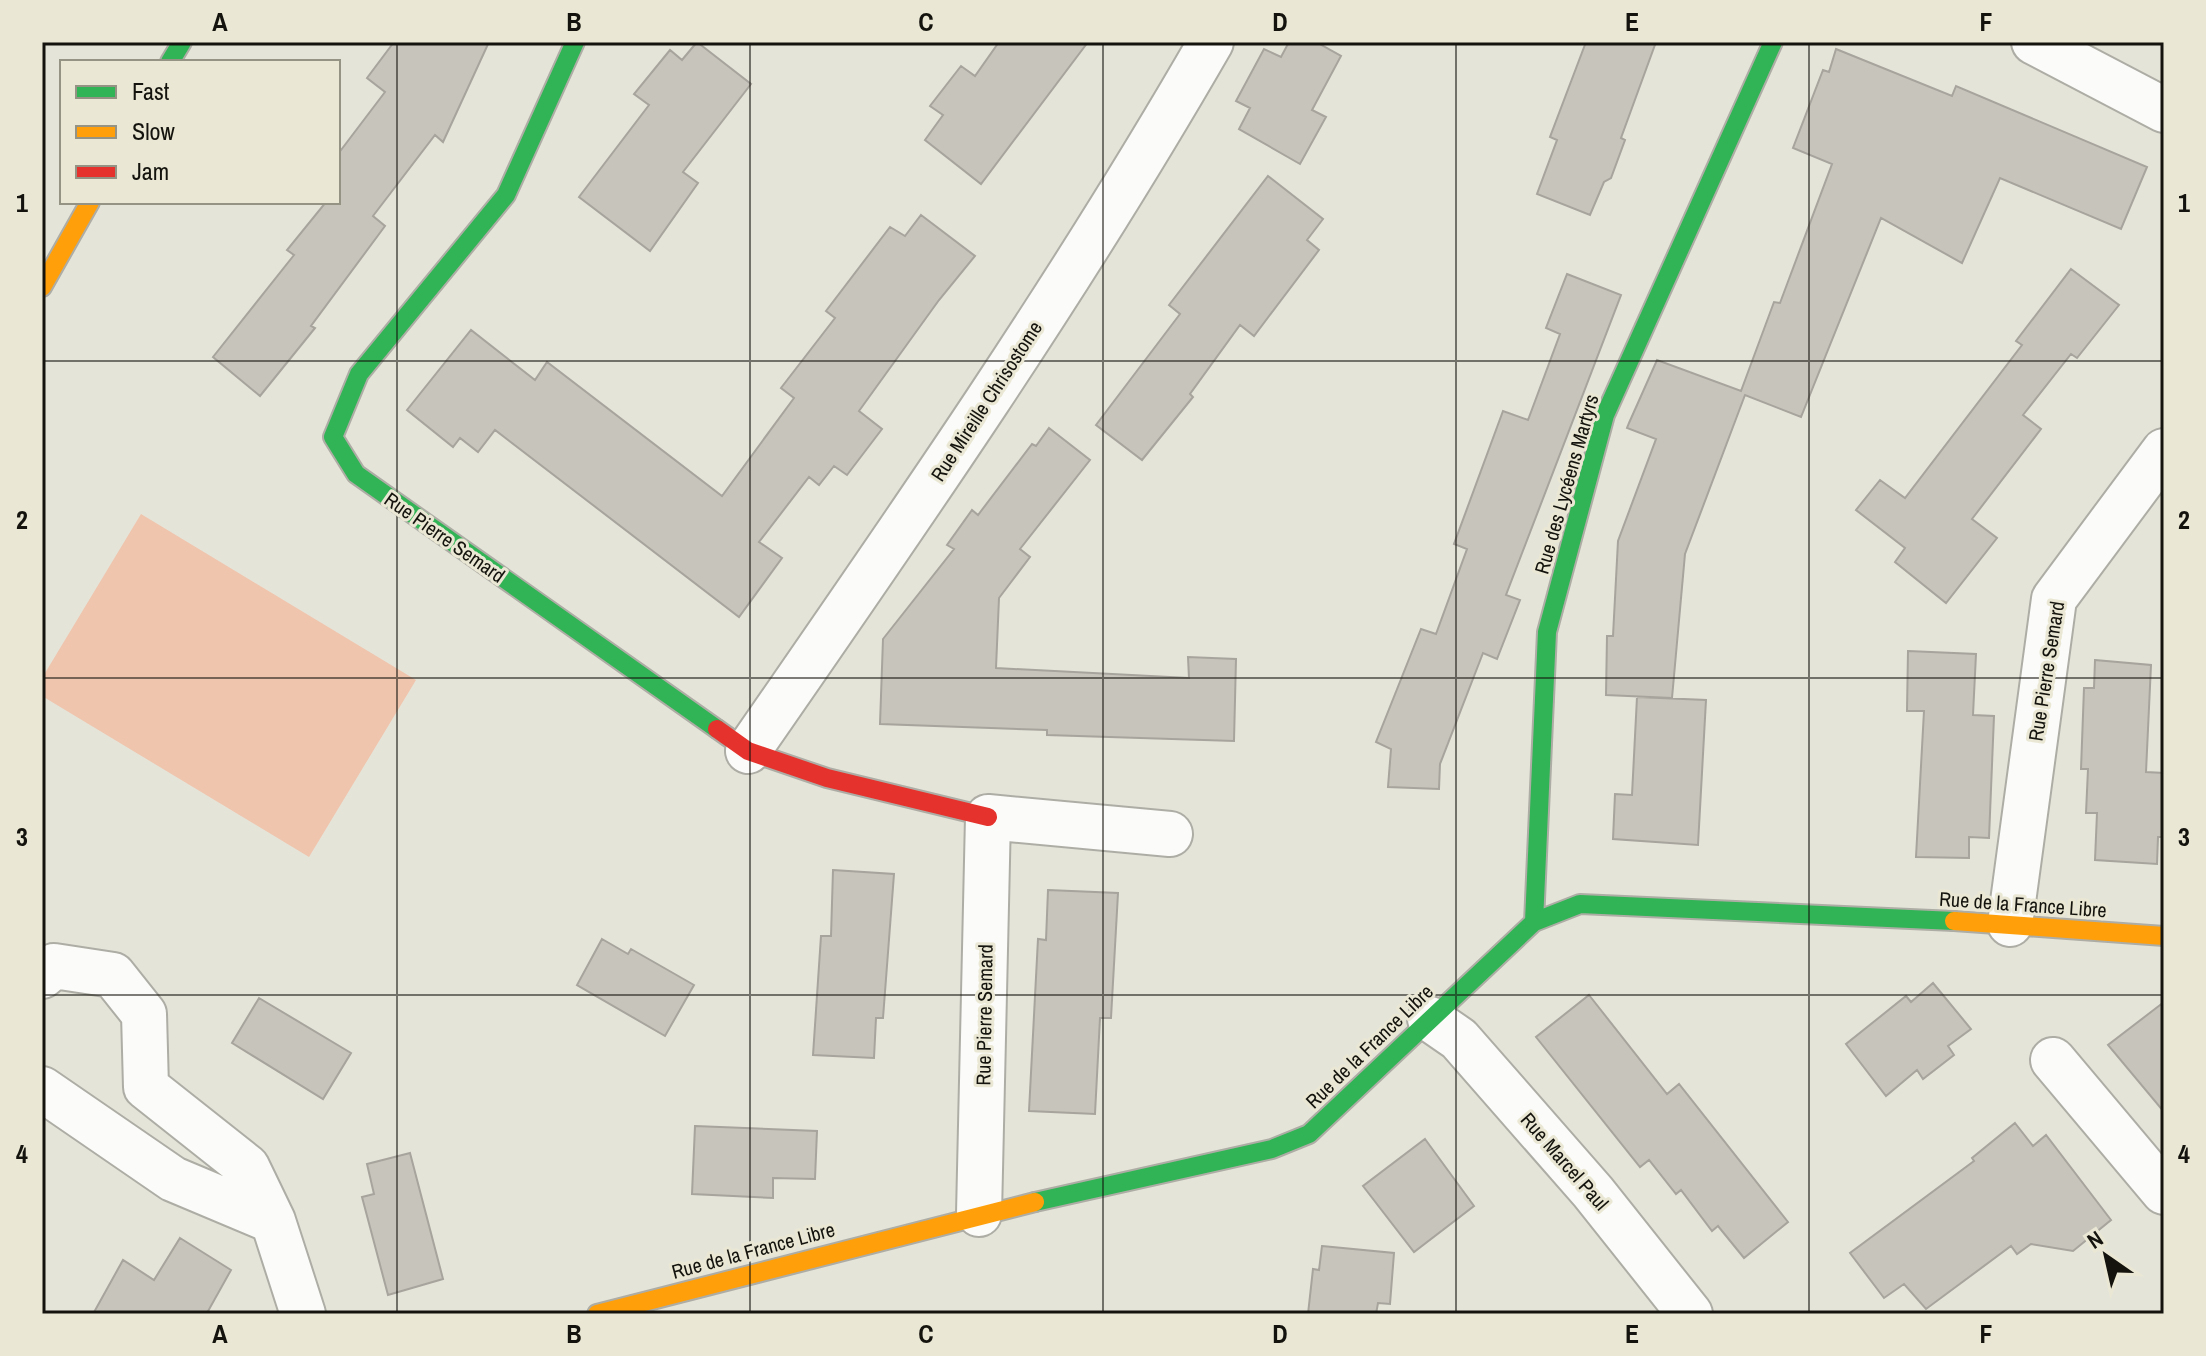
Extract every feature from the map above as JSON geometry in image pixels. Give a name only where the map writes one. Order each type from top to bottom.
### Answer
[{"type":"street","points":[[171,60],[182,42]]},
{"type":"street","name":"Rue Pierre Semard","points":[[575,42],[506,195],[359,374],[333,437],[356,474],[748,751],[827,778],[988,817],[1170,834]]},
{"type":"street","name":"Rue Mireille Chrisostome","points":[[748,751],[924,497],[1143,160],[1211,42]]},
{"type":"street","name":"Rue des Lycéens Martyrs","points":[[1534,922],[1547,632],[1605,415],[1773,42]]},
{"type":"street","points":[[2034,42],[2164,110]]},
{"type":"street","points":[[42,287],[89,204]]},
{"type":"street","name":"Rue Pierre Semard","points":[[2010,924],[2054,599],[2164,451]]},
{"type":"street","name":"Rue Pierre Semard","points":[[979,1214],[988,817]]},
{"type":"street","name":"Rue de la France Libre","points":[[597,1314],[979,1214],[1272,1149],[1309,1134],[1534,922],[1580,904],[2010,924],[2164,936]]},
{"type":"street","points":[[42,976],[54,966],[113,975],[144,1014],[146,1087],[247,1167],[273,1221],[303,1314]]},
{"type":"street","name":"Rue Marcel Paul","points":[[1430,1019],[1459,1039],[1593,1192],[1690,1314]]},
{"type":"street","points":[[2053,1060],[2164,1192]]},
{"type":"street","points":[[42,1089],[173,1179],[273,1221]]},
{"type":"shaded area","points":[[141,514],[416,680],[309,857],[42,696],[42,678]]},
{"type":"building","points":[[394,42],[489,42],[443,142],[435,135],[373,216],[385,226],[311,326],[315,328],[260,396],[213,357],[294,255],[287,250],[324,204],[340,204],[340,151],[385,92],[367,78]]},
{"type":"building","points":[[697,42],[751,84],[683,172],[698,183],[650,251],[579,197],[649,105],[634,94],[670,50],[682,60]]},
{"type":"building","points":[[999,42],[1088,42],[981,184],[925,140],[943,115],[930,106],[961,66],[975,76]]},
{"type":"building","points":[[1289,42],[1316,42],[1341,56],[1312,110],[1326,117],[1300,164],[1239,129],[1250,108],[1236,101],[1264,49],[1281,57]]},
{"type":"building","points":[[1586,42],[1656,42],[1621,138],[1625,140],[1611,178],[1604,182],[1590,215],[1537,194],[1557,140],[1550,137]]},
{"type":"building","points":[[1836,49],[1952,96],[1956,86],[2147,167],[2121,229],[2000,178],[1962,263],[1881,218],[1801,417],[1745,395],[1685,554],[1672,698],[1606,695],[1607,636],[1613,636],[1618,541],[1656,439],[1627,428],[1657,360],[1741,391],[1774,302],[1780,303],[1832,164],[1793,148],[1823,70],[1829,72]]},
{"type":"building","points":[[1268,176],[1323,219],[1307,240],[1319,250],[1254,336],[1240,325],[1190,394],[1193,397],[1142,460],[1096,425],[1180,314],[1169,305]]},
{"type":"building","points":[[921,215],[975,256],[939,300],[859,411],[882,429],[847,475],[834,466],[819,485],[809,477],[759,542],[782,558],[739,617],[495,430],[478,452],[460,438],[453,447],[407,410],[471,330],[535,380],[547,362],[722,496],[794,398],[781,388],[835,318],[826,311],[890,227],[905,236]]},
{"type":"building","points":[[2071,269],[2119,305],[2077,358],[2071,354],[2023,415],[2041,429],[1972,519],[1997,538],[1946,603],[1895,562],[1905,548],[1856,510],[1880,480],[1905,498],[2022,345],[2016,341]]},
{"type":"building","points":[[1567,274],[1621,295],[1506,595],[1520,600],[1497,659],[1483,653],[1440,764],[1439,789],[1388,787],[1391,749],[1376,742],[1421,629],[1436,634],[1467,549],[1454,544],[1503,411],[1528,420],[1560,334],[1546,328]]},
{"type":"building","points":[[1049,428],[1090,460],[1020,549],[1030,557],[999,598],[996,668],[1189,678],[1188,657],[1236,659],[1234,741],[1047,735],[1047,730],[880,724],[883,639],[954,549],[947,545],[972,510],[978,515],[1032,444],[1036,446]]},
{"type":"building","points":[[1908,651],[1976,654],[1973,715],[1994,716],[1989,838],[1969,837],[1969,858],[1916,857],[1924,711],[1907,711]]},
{"type":"building","points":[[2095,660],[2151,665],[2146,772],[2164,773],[2164,837],[2158,837],[2157,864],[2095,860],[2097,813],[2086,813],[2088,769],[2081,769],[2084,688],[2094,688]]},
{"type":"building","points":[[1637,697],[1706,700],[1698,845],[1613,839],[1615,794],[1632,795]]},
{"type":"building","points":[[833,870],[894,874],[883,1018],[876,1018],[874,1058],[813,1055],[821,936],[831,936]]},
{"type":"building","points":[[1048,890],[1118,893],[1111,1018],[1100,1018],[1095,1114],[1029,1111],[1038,939],[1046,940]]},
{"type":"building","points":[[602,939],[628,954],[631,949],[694,985],[665,1036],[577,985]]},
{"type":"building","points":[[1933,983],[1971,1029],[1948,1046],[1954,1055],[1923,1079],[1917,1070],[1886,1096],[1846,1044],[1906,996],[1911,1002]]},
{"type":"building","points":[[1589,995],[1667,1094],[1679,1084],[1788,1222],[1744,1258],[1718,1226],[1712,1231],[1681,1190],[1676,1194],[1649,1160],[1640,1167],[1536,1037]]},
{"type":"building","points":[[259,998],[351,1053],[323,1099],[232,1043]]},
{"type":"building","points":[[2164,1002],[2164,1112],[2108,1045]]},
{"type":"building","points":[[2015,1123],[2033,1146],[2046,1135],[2111,1220],[2073,1251],[2031,1244],[2017,1254],[2011,1246],[1926,1309],[1904,1284],[1884,1298],[1850,1253],[1974,1161],[1972,1158]]},
{"type":"building","points":[[695,1126],[817,1131],[815,1179],[773,1178],[773,1198],[692,1194]]},
{"type":"building","points":[[1425,1139],[1474,1206],[1414,1252],[1363,1186]]},
{"type":"building","points":[[410,1153],[443,1279],[388,1295],[362,1197],[374,1194],[367,1164]]},
{"type":"building","points":[[180,1238],[231,1270],[209,1314],[93,1314],[123,1260],[154,1280]]},
{"type":"building","points":[[1322,1246],[1394,1253],[1390,1304],[1378,1303],[1376,1314],[1308,1314],[1313,1269],[1319,1270]]},
{"type":"traffic: fast","points":[[171,60],[182,42]]},
{"type":"traffic: fast","points":[[575,42],[506,195],[359,374],[333,437],[356,474],[717,729]]},
{"type":"traffic: fast","points":[[1534,922],[1547,632],[1605,415],[1773,42]]},
{"type":"traffic: fast","points":[[1035,1202],[1272,1149],[1309,1134],[1534,922],[1580,904],[1954,921]]},
{"type":"traffic: slow","points":[[42,287],[89,204]]},
{"type":"traffic: slow","points":[[1954,921],[2164,936]]},
{"type":"traffic: slow","points":[[597,1314],[1035,1202]]},
{"type":"traffic: jam","points":[[717,729],[748,751],[827,778],[988,817]]}]
